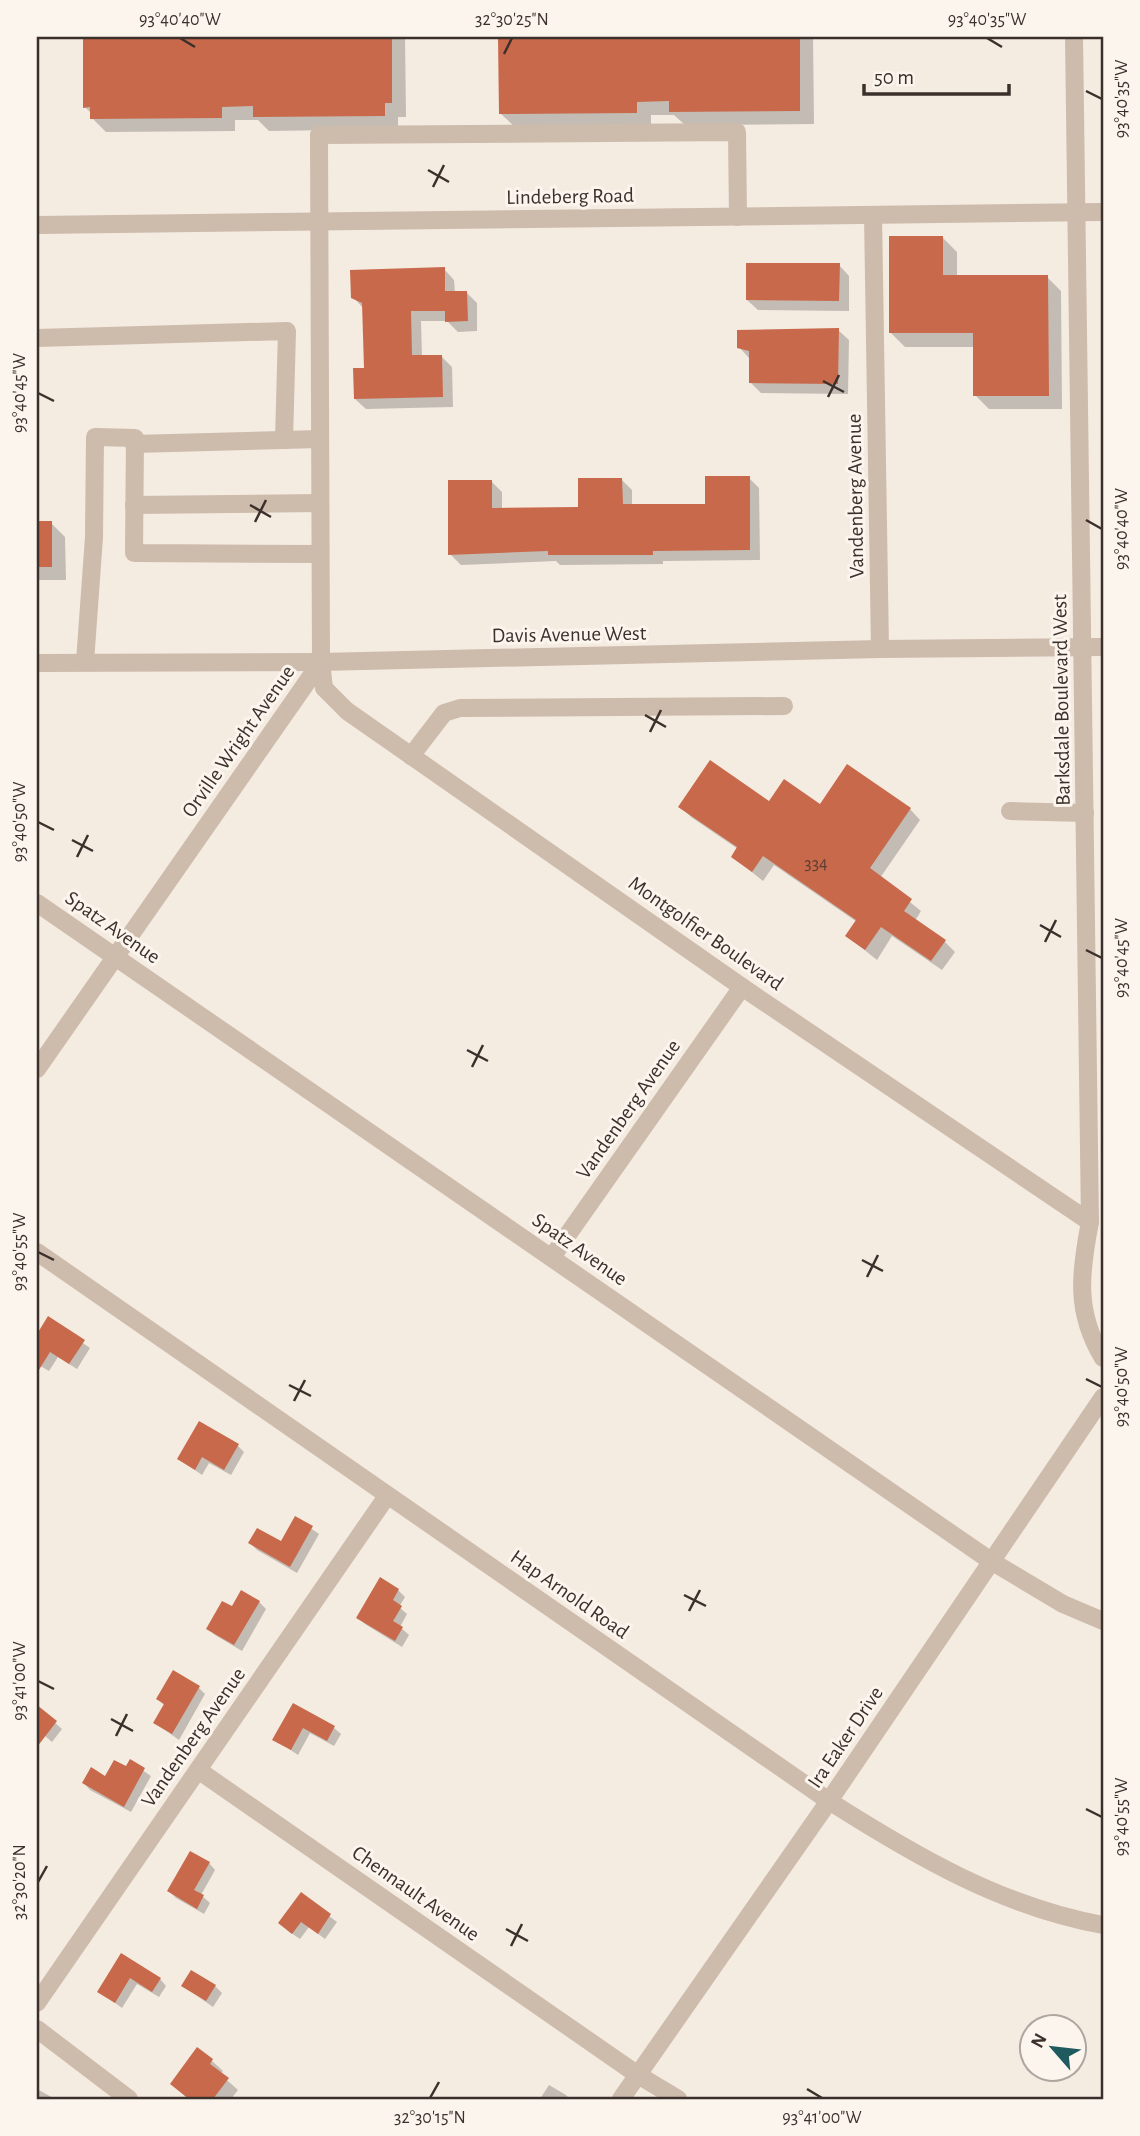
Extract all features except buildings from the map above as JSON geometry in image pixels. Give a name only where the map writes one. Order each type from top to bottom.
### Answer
[{"type":"street","name":"Barksdale Boulevard West","points":[[1074,37],[1084,647],[1094,786],[1085,813],[1094,887],[1095,1064],[1090,1222],[1081,1268],[1085,1318],[1093,1341],[1103,1358]]},
{"type":"street","name":"Orville Wright Avenue","points":[[37,1069],[321,662],[319,135],[737,132],[738,217]]},
{"type":"street","name":"Lindeberg Road","points":[[37,225],[1103,212]]},
{"type":"street","name":"Vandenberg Avenue","points":[[873,215],[880,649]]},
{"type":"street","points":[[37,338],[287,331],[284,440]]},
{"type":"street","points":[[85,662],[94,537],[95,437],[135,438],[134,552],[320,554]]},
{"type":"street","points":[[134,444],[320,439]]},
{"type":"street","points":[[134,505],[320,503]]},
{"type":"street","name":"Davis Avenue West","points":[[37,663],[321,662],[880,649],[1103,647]]},
{"type":"street","name":"Montgolfier Boulevard","points":[[321,662],[324,688],[347,711],[742,987],[1090,1222]]},
{"type":"street","points":[[411,756],[443,713],[460,708],[784,706]]},
{"type":"street","points":[[1010,811],[1085,813]]},
{"type":"street","name":"Spatz Avenue","points":[[37,903],[1016,1578],[1063,1604],[1103,1621]]},
{"type":"street","name":"Vandenberg Avenue","points":[[552,1257],[742,987]]},
{"type":"street","name":"Hap Arnold Road","points":[[37,1252],[829,1801],[937,1866],[978,1885],[1038,1909],[1103,1925]]},
{"type":"street","name":"Ira Eaker Drive","points":[[621,2099],[829,1801],[1103,1397]]},
{"type":"street","name":"Vandenberg Avenue","points":[[37,2003],[387,1496]]},
{"type":"street","name":"Chennault Avenue","points":[[198,1770],[638,2075],[678,2099]]},
{"type":"street","points":[[37,2029],[129,2099]]}]
